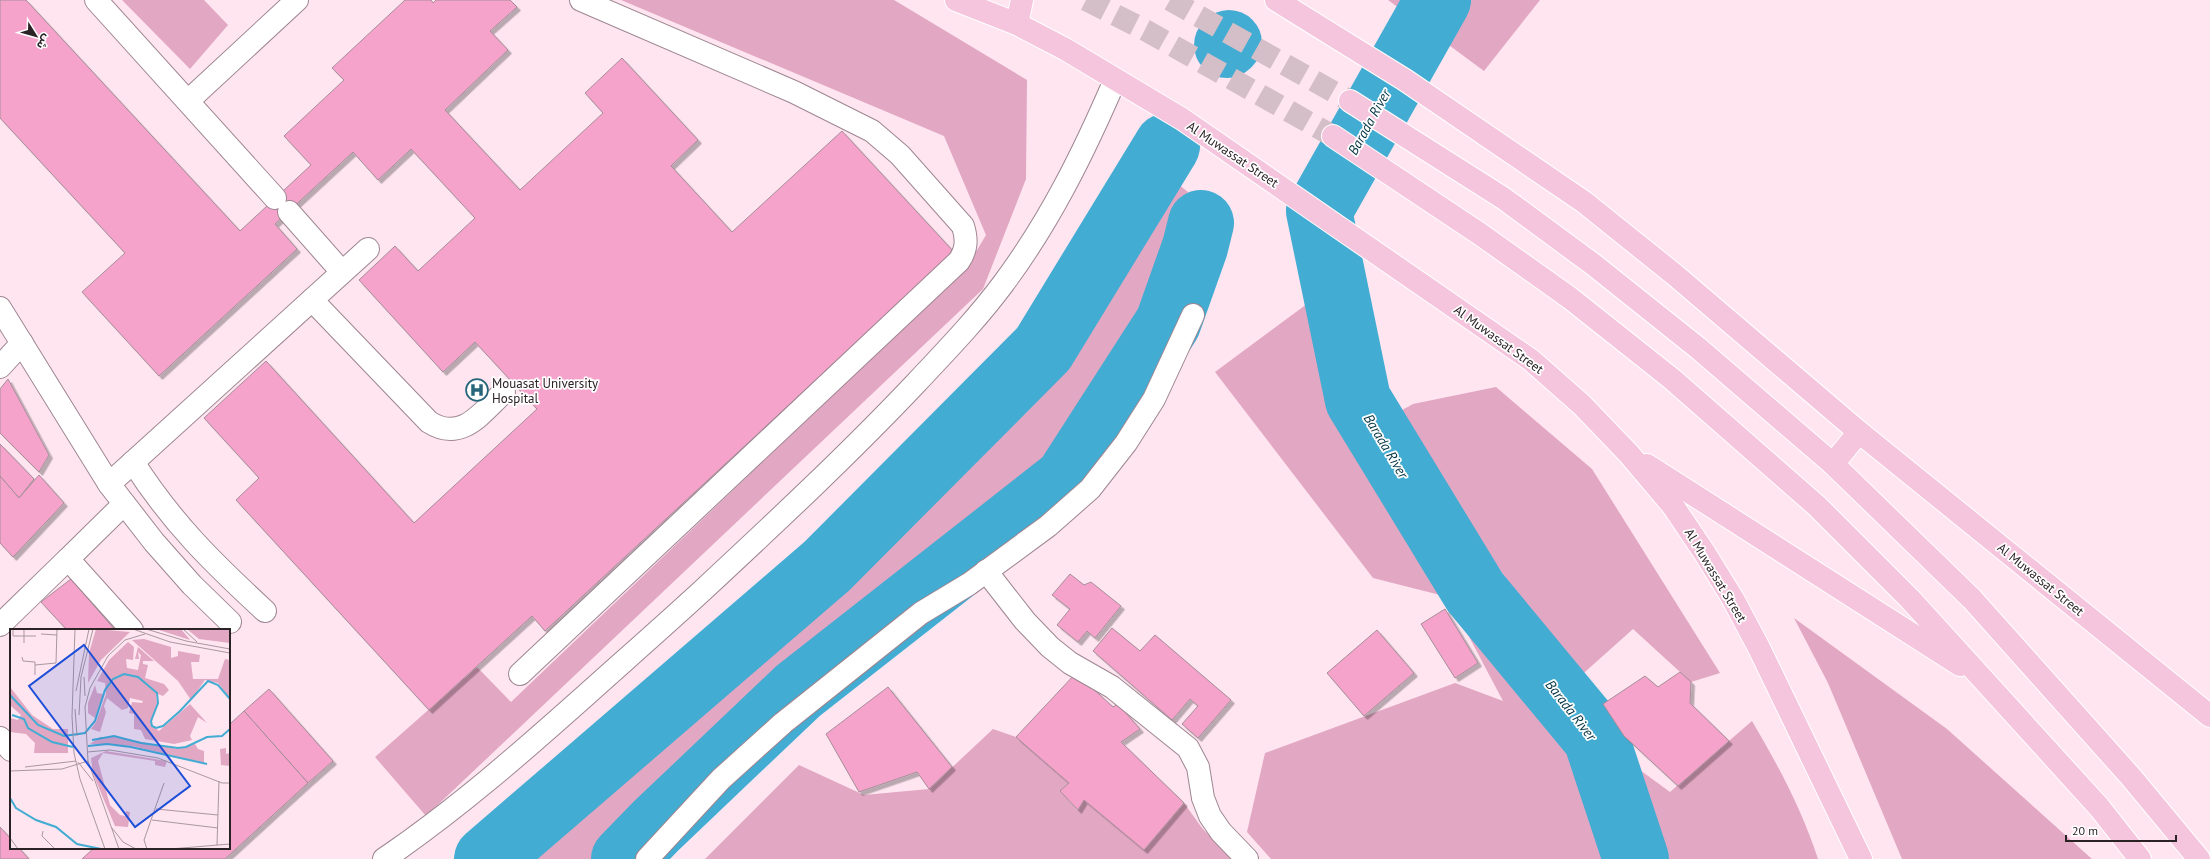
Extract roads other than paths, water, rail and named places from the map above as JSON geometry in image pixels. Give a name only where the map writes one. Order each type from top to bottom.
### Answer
[{"type":"main road","name":"Al Muwassat Street","points":[[956,0],[1017,24],[1065,49],[1189,123],[1531,360],[1582,405],[1629,454],[1673,506],[1733,599],[1860,859]]},
{"type":"main road","points":[[1017,24],[1022,0]]},
{"type":"main road","name":"Al Muwassat Street","points":[[1276,0],[1405,80],[1584,202],[1675,274],[1859,432],[2210,716]]},
{"type":"main road","points":[[1350,102],[1502,198],[1594,264],[1698,348],[1833,464],[1972,599],[2131,777],[2199,859]]},
{"type":"main road","points":[[1333,136],[1480,234],[1570,298],[1672,379],[1817,506],[1910,599],[2099,807],[2140,859]]},
{"type":"main road","points":[[1833,464],[1859,432]]},
{"type":"main road","points":[[1629,454],[1984,680]]},
{"type":"street","points":[[96,0],[342,272]]},
{"type":"street","points":[[188,101],[297,0]]},
{"type":"street","points":[[520,674],[959,261],[966,246],[966,236],[962,226],[900,155],[872,131],[794,92],[581,0]]},
{"type":"street","points":[[384,859],[464,800],[527,749],[652,637],[869,433],[961,336],[1007,279],[1062,193],[1092,134],[1115,80]]},
{"type":"street","points":[[109,484],[368,249]]},
{"type":"street","points":[[312,300],[430,422],[437,427],[445,430],[464,427],[473,421],[504,392]]},
{"type":"street","points":[[0,308],[109,484],[192,585],[230,622]]},
{"type":"street","points":[[647,859],[721,779],[783,723],[921,613],[986,571],[1048,526],[1090,489],[1126,443],[1154,399],[1192,315]]},
{"type":"street","points":[[0,367],[22,343]]},
{"type":"street","points":[[133,462],[168,514],[190,538],[265,611]]},
{"type":"street","points":[[0,625],[124,504]]},
{"type":"street","points":[[68,559],[131,629]]},
{"type":"street","points":[[986,571],[1025,621],[1050,647],[1070,663],[1112,687],[1188,748],[1198,767],[1203,798],[1210,816],[1220,832],[1247,859]]},
{"type":"street","points":[[0,738],[10,749]]},
{"type":"waterway","name":"Barada River","points":[[1438,0],[1319,211],[1358,400],[1475,592],[1596,738],[1636,859]]},
{"type":"waterway","points":[[487,859],[827,566],[1043,349],[1167,146]]},
{"type":"waterway","points":[[624,859],[656,826],[798,691],[1067,480],[1168,323],[1195,247],[1201,223]]},
{"type":"tunnel","points":[[1086,0],[1145,30],[1333,136]]},
{"type":"tunnel","points":[[1170,0],[1350,101]]},
{"type":"place","name":"Mouasat University Hospital","points":[[477,390]]}]
